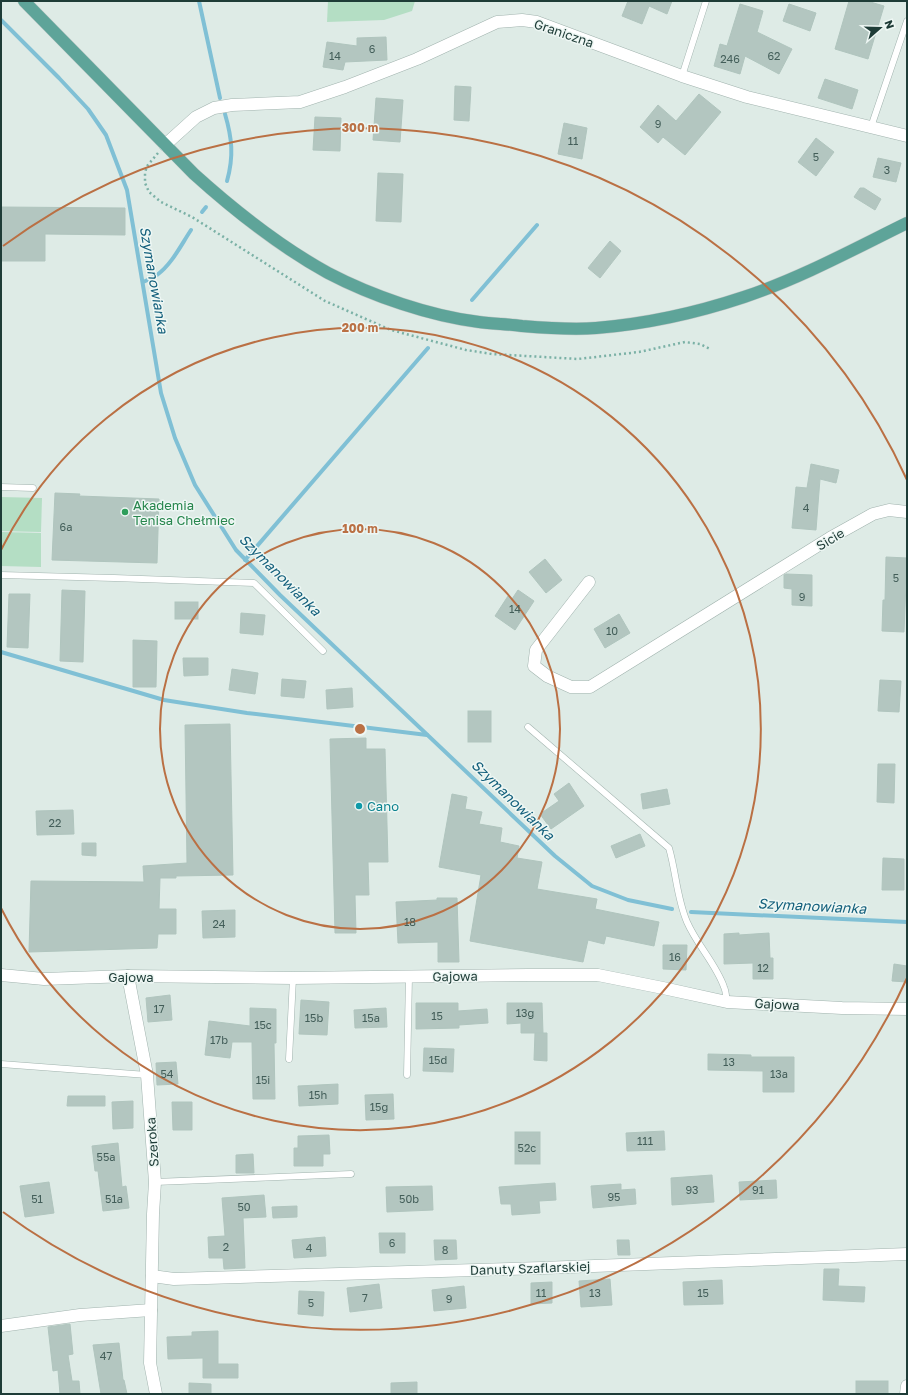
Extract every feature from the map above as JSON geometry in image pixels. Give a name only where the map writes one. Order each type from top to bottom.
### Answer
[{"type":"main road","points":[[24,1],[165,145],[214,192],[256,226],[289,249],[329,273],[380,296],[433,313],[478,322],[551,328],[595,328],[651,321],[701,310],[745,296],[791,278],[907,222]]},
{"type":"street","name":"Graniczna","points":[[165,145],[196,118],[214,108],[232,105],[300,102],[417,59],[497,22],[522,20],[537,22],[682,76],[747,97],[907,136]]},
{"type":"street","name":"Sicie","points":[[589,582],[536,650],[534,666],[547,676],[571,687],[590,687],[830,538],[872,514],[889,510],[907,512]]},
{"type":"street","name":"Gajowa","points":[[1,975],[44,979],[128,976],[293,978],[528,975],[598,976],[727,1002],[842,1008],[907,1009]]},
{"type":"street","name":"Szeroka","points":[[128,976],[147,1075],[155,1182],[150,1363],[156,1394]]},
{"type":"street","name":"Danuty Szaflarskiej","points":[[152,1276],[174,1279],[534,1268],[907,1254]]},
{"type":"street","points":[[1,1326],[80,1315],[151,1310]]},
{"type":"street","points":[[906,1394],[907,1386]]},
{"type":"lane","points":[[682,76],[706,1]]},
{"type":"lane","points":[[871,127],[907,21]]},
{"type":"lane","points":[[1,487],[33,488]]},
{"type":"lane","points":[[1,575],[254,583],[323,651]]},
{"type":"lane","points":[[528,727],[669,848],[673,860],[679,898],[686,920],[693,935],[711,962],[724,987],[727,1002]]},
{"type":"lane","points":[[408,1075],[409,977]]},
{"type":"lane","points":[[289,1059],[293,978]]},
{"type":"lane","points":[[1,1064],[147,1075]]},
{"type":"lane","points":[[155,1182],[351,1174]]},
{"type":"green space","points":[[328,1],[415,1],[412,11],[384,20],[327,22]]},
{"type":"green space","points":[[1,497],[42,498],[41,532],[1,531]]},
{"type":"green space","points":[[1,532],[41,533],[41,567],[1,566]]},
{"type":"building","points":[[628,1],[672,1],[667,14],[649,6],[642,24],[622,16]]},
{"type":"building","points":[[849,1],[867,1],[884,6],[868,59],[835,49]]},
{"type":"building","points":[[740,4],[763,11],[757,32],[792,49],[779,74],[745,56],[740,74],[714,66],[720,44],[727,46]]},
{"type":"building","points":[[789,4],[816,13],[810,31],[783,21]]},
{"type":"building","points":[[386,37],[387,60],[345,62],[343,70],[323,67],[327,42],[357,46],[357,38]]},
{"type":"building","points":[[825,79],[858,90],[852,109],[818,98]]},
{"type":"building","points":[[455,86],[471,87],[469,121],[454,120]]},
{"type":"building","points":[[699,94],[721,112],[685,155],[663,137],[658,143],[640,127],[658,105],[676,121]]},
{"type":"building","points":[[376,98],[403,100],[400,142],[373,140]]},
{"type":"building","points":[[315,117],[341,118],[340,151],[313,150]]},
{"type":"building","points":[[564,123],[587,128],[582,159],[558,154]]},
{"type":"building","points":[[816,138],[834,152],[816,176],[798,162]]},
{"type":"building","points":[[878,158],[901,163],[896,182],[873,177]]},
{"type":"building","points":[[378,173],[403,174],[401,222],[376,221]]},
{"type":"building","points":[[860,188],[864,188],[881,199],[875,210],[854,197]]},
{"type":"building","points":[[1,207],[125,208],[125,235],[45,234],[45,261],[1,261]]},
{"type":"building","points":[[610,241],[621,251],[600,278],[588,268]]},
{"type":"building","points":[[811,464],[839,470],[836,483],[820,479],[816,530],[792,528],[796,487],[807,488]]},
{"type":"building","points":[[55,493],[80,494],[79,496],[159,499],[157,563],[52,560]]},
{"type":"building","points":[[886,557],[907,558],[904,632],[882,631],[883,600],[885,600]]},
{"type":"building","points":[[545,559],[562,580],[546,593],[529,572]]},
{"type":"building","points":[[784,575],[812,575],[812,606],[792,605],[792,589],[784,588]]},
{"type":"building","points":[[62,590],[85,591],[83,662],[60,661]]},
{"type":"building","points":[[518,590],[534,601],[515,630],[495,616],[508,596],[512,599]]},
{"type":"building","points":[[9,594],[30,594],[28,648],[7,647]]},
{"type":"building","points":[[175,602],[198,602],[198,619],[175,619]]},
{"type":"building","points":[[241,613],[265,615],[263,635],[240,633]]},
{"type":"building","points":[[619,614],[630,633],[605,648],[594,629]]},
{"type":"building","points":[[133,640],[157,641],[156,687],[133,687]]},
{"type":"building","points":[[183,658],[208,658],[208,675],[184,676]]},
{"type":"building","points":[[232,669],[258,673],[255,694],[229,690]]},
{"type":"building","points":[[282,679],[306,681],[304,698],[281,696]]},
{"type":"building","points":[[880,680],[901,681],[899,712],[878,711]]},
{"type":"building","points":[[352,688],[353,707],[327,709],[326,690]]},
{"type":"building","points":[[468,711],[491,711],[491,742],[468,742]]},
{"type":"building","points":[[230,724],[233,875],[176,876],[176,878],[160,878],[159,909],[176,909],[176,934],[158,934],[157,948],[29,952],[31,881],[144,882],[143,866],[187,863],[185,725]]},
{"type":"building","name":"Cano","points":[[366,738],[366,749],[385,749],[388,862],[368,862],[369,895],[355,895],[356,933],[335,933],[330,739]]},
{"type":"building","points":[[878,764],[895,764],[894,803],[877,802]]},
{"type":"building","points":[[569,783],[584,806],[551,829],[540,814],[559,801],[554,794]]},
{"type":"building","points":[[667,789],[670,804],[643,809],[641,794]]},
{"type":"building","points":[[452,794],[467,797],[465,809],[482,812],[479,824],[502,828],[500,842],[519,846],[517,858],[542,862],[537,889],[597,899],[595,909],[659,922],[654,946],[606,936],[604,944],[588,940],[583,962],[470,941],[481,875],[439,867]]},
{"type":"building","points":[[73,810],[74,834],[37,835],[36,811]]},
{"type":"building","points":[[640,834],[645,846],[616,858],[611,846]]},
{"type":"building","points":[[82,843],[96,843],[96,856],[82,855]]},
{"type":"building","points":[[883,858],[904,859],[904,890],[882,890]]},
{"type":"building","points":[[437,898],[457,898],[459,962],[438,962],[438,942],[398,943],[396,902],[437,900]]},
{"type":"building","points":[[235,910],[235,937],[203,938],[202,911]]},
{"type":"building","points":[[739,933],[739,935],[769,933],[770,958],[773,958],[773,979],[753,979],[753,963],[724,964],[724,934]]},
{"type":"building","points":[[663,945],[687,945],[686,970],[663,969]]},
{"type":"building","points":[[894,964],[907,966],[907,982],[892,981]]},
{"type":"building","points":[[170,995],[172,1020],[148,1022],[146,998]]},
{"type":"building","points":[[301,1000],[329,1002],[327,1035],[299,1034]]},
{"type":"building","points":[[416,1003],[458,1003],[458,1011],[487,1009],[488,1023],[459,1025],[459,1028],[416,1029]]},
{"type":"building","points":[[507,1003],[542,1003],[543,1033],[521,1033],[521,1023],[507,1024]]},
{"type":"building","points":[[250,1008],[276,1009],[276,1043],[274,1043],[275,1099],[253,1099],[252,1042],[232,1042],[230,1058],[205,1055],[209,1021],[250,1026]]},
{"type":"building","points":[[386,1008],[387,1027],[355,1028],[354,1010]]},
{"type":"building","points":[[535,1033],[547,1033],[547,1061],[534,1060]]},
{"type":"building","points":[[424,1048],[454,1049],[453,1072],[423,1071]]},
{"type":"building","points":[[708,1054],[751,1055],[751,1057],[794,1057],[794,1092],[763,1092],[763,1071],[708,1070]]},
{"type":"building","points":[[176,1062],[178,1084],[157,1085],[156,1063]]},
{"type":"building","points":[[338,1084],[338,1104],[299,1106],[298,1086]]},
{"type":"building","points":[[393,1094],[394,1119],[366,1120],[365,1095]]},
{"type":"building","points":[[68,1096],[105,1096],[105,1106],[67,1106]]},
{"type":"building","points":[[133,1101],[133,1128],[113,1129],[112,1102]]},
{"type":"building","points":[[172,1102],[192,1102],[192,1130],[173,1130]]},
{"type":"building","points":[[664,1131],[665,1150],[627,1151],[626,1133]]},
{"type":"building","points":[[515,1132],[540,1132],[540,1164],[515,1164]]},
{"type":"building","points":[[329,1135],[330,1154],[323,1154],[323,1166],[294,1166],[294,1148],[298,1148],[298,1136]]},
{"type":"building","points":[[118,1143],[122,1187],[126,1186],[129,1208],[103,1211],[98,1171],[95,1171],[92,1146]]},
{"type":"building","points":[[253,1154],[254,1173],[236,1173],[236,1155]]},
{"type":"building","points":[[712,1175],[714,1202],[672,1205],[671,1178]]},
{"type":"building","points":[[776,1180],[777,1198],[740,1200],[739,1182]]},
{"type":"building","points":[[49,1182],[54,1213],[25,1217],[20,1186]]},
{"type":"building","points":[[555,1183],[556,1200],[539,1201],[540,1213],[512,1215],[511,1204],[501,1204],[499,1187]]},
{"type":"building","points":[[621,1184],[621,1190],[635,1189],[636,1204],[593,1208],[591,1186]]},
{"type":"building","points":[[432,1186],[433,1210],[387,1212],[386,1187]]},
{"type":"building","points":[[264,1195],[266,1217],[243,1218],[245,1268],[224,1269],[223,1258],[209,1258],[208,1237],[225,1236],[222,1198]]},
{"type":"building","points":[[297,1206],[297,1217],[273,1218],[272,1207]]},
{"type":"building","points":[[379,1233],[405,1233],[405,1253],[380,1253]]},
{"type":"building","points":[[325,1237],[326,1256],[294,1258],[292,1240]]},
{"type":"building","points":[[434,1240],[456,1240],[457,1259],[435,1260]]},
{"type":"building","points":[[617,1240],[629,1240],[630,1255],[618,1255]]},
{"type":"building","points":[[824,1269],[839,1269],[838,1286],[865,1287],[864,1302],[823,1300]]},
{"type":"building","points":[[610,1279],[612,1305],[581,1307],[579,1281]]},
{"type":"building","points":[[722,1280],[723,1304],[684,1305],[683,1282]]},
{"type":"building","points":[[552,1282],[552,1303],[531,1304],[531,1283]]},
{"type":"building","points":[[379,1284],[382,1308],[350,1312],[347,1288]]},
{"type":"building","points":[[464,1286],[466,1308],[434,1311],[432,1290]]},
{"type":"building","points":[[299,1291],[324,1292],[323,1316],[298,1314]]},
{"type":"building","points":[[70,1324],[73,1354],[68,1355],[72,1381],[79,1381],[80,1394],[60,1394],[58,1370],[53,1371],[48,1327]]},
{"type":"building","points":[[218,1331],[218,1364],[238,1364],[238,1378],[203,1378],[203,1358],[168,1359],[167,1337],[192,1336],[192,1332]]},
{"type":"building","points":[[119,1343],[123,1380],[127,1394],[101,1394],[93,1345]]},
{"type":"building","points":[[856,1381],[888,1381],[888,1394],[856,1394]]},
{"type":"building","points":[[417,1382],[417,1394],[391,1394],[391,1383]]},
{"type":"building","points":[[189,1383],[211,1384],[211,1394],[189,1394]]},
{"type":"waterway","points":[[199,1],[220,98]]},
{"type":"waterway","name":"Szymanowianka","points":[[1,20],[88,109],[106,135],[127,190],[161,393],[175,438],[195,485],[236,550],[280,595],[555,856],[592,886],[628,900],[672,909]]},
{"type":"waterway","points":[[225,114],[231,147],[231,163],[227,181]]},
{"type":"waterway","points":[[202,212],[206,207]]},
{"type":"waterway","points":[[472,300],[537,225]]},
{"type":"waterway","points":[[143,282],[162,271],[176,254],[191,230]]},
{"type":"waterway","points":[[245,560],[428,348]]},
{"type":"waterway","points":[[1,652],[164,700],[247,713],[427,735]]},
{"type":"waterway","name":"Szymanowianka","points":[[691,912],[907,922]]},
{"type":"place","name":"Akademia Tenisa Chełmiec","points":[[125,512]]},
{"type":"place","name":"Cano","points":[[359,806]]}]
